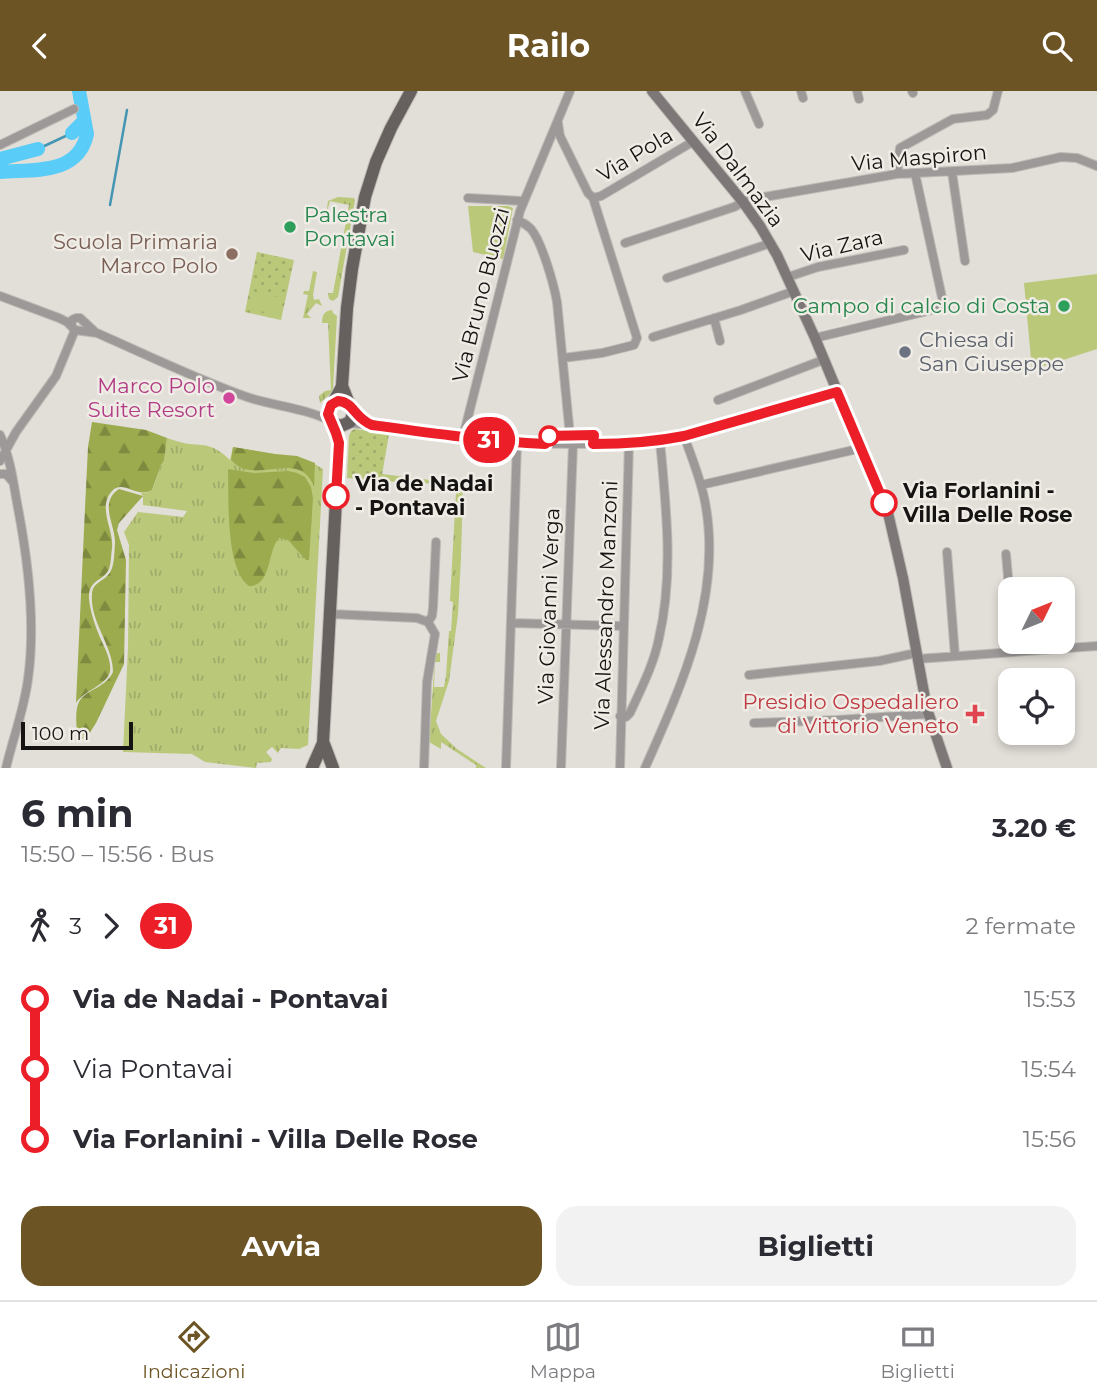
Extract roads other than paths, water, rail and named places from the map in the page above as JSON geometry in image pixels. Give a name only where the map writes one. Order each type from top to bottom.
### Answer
[{"type":"main road","points":[[312,768],[323,743],[339,443],[349,416],[342,386],[346,308],[365,197],[380,151],[411,91]]},
{"type":"main road","points":[[339,443],[328,414],[342,386]]},
{"type":"main road","points":[[332,404],[342,401],[349,416]]},
{"type":"main road","points":[[331,422],[338,426],[349,416]]},
{"type":"main road","points":[[323,743],[332,767]]},
{"type":"main road","points":[[312,768],[324,762],[332,767]]},
{"type":"street","name":"Via Bruno Buozzi","points":[[463,437],[517,220],[570,91]]},
{"type":"street","name":"Via Dalmazia","points":[[652,91],[743,202],[771,243],[815,338],[888,513],[929,714],[947,768]]},
{"type":"street","points":[[745,91],[759,124]]},
{"type":"street","points":[[897,174],[900,148],[953,119],[987,115],[993,110],[998,91]]},
{"type":"street","points":[[0,145],[74,109]]},
{"type":"street","points":[[559,119],[558,132],[593,198],[637,335],[637,341],[632,346],[611,352],[563,358]]},
{"type":"street","name":"Via Pola","points":[[593,198],[601,196],[694,141]]},
{"type":"street","points":[[547,148],[557,142],[566,148]]},
{"type":"street","name":"Via Maspiron","points":[[625,243],[743,202],[864,179],[897,174],[1012,168],[1061,157],[1097,166]]},
{"type":"street","points":[[952,172],[965,261]]},
{"type":"street","points":[[815,338],[936,309],[943,302],[915,173]]},
{"type":"street","name":"Via Bruno Buozzi","points":[[468,198],[523,201]]},
{"type":"street","name":"Via Giovanni Verga","points":[[517,220],[533,231],[546,262],[557,302],[571,440],[561,768]]},
{"type":"street","points":[[667,278],[771,243]]},
{"type":"street","name":"Via Zara","points":[[788,277],[818,267],[904,250]]},
{"type":"street","points":[[653,337],[794,291]]},
{"type":"street","points":[[0,296],[97,333],[241,395],[305,412],[331,422]]},
{"type":"street","points":[[714,318],[720,341]]},
{"type":"street","points":[[0,461],[56,376],[78,328]]},
{"type":"street","points":[[718,400],[823,360]]},
{"type":"street","points":[[349,416],[372,425],[517,443],[545,444],[571,440],[593,444],[629,443],[684,436],[837,392]]},
{"type":"street","points":[[305,412],[321,411],[332,404]]},
{"type":"street","points":[[0,435],[14,484],[27,558],[31,637],[24,704],[5,763]]},
{"type":"street","points":[[645,768],[687,669],[706,593],[709,538],[706,508],[684,436]]},
{"type":"street","points":[[620,716],[628,716],[630,713],[656,652],[662,622],[668,544],[660,441]]},
{"type":"street","points":[[506,768],[517,443]]},
{"type":"street","name":"Via Alessandro Manzoni","points":[[620,768],[629,443]]},
{"type":"street","points":[[701,485],[862,448]]},
{"type":"street","points":[[0,474],[8,475],[14,484]]},
{"type":"street","points":[[428,622],[433,612],[436,543]]},
{"type":"street","points":[[947,552],[955,656]]},
{"type":"street","points":[[1006,554],[1008,577]]},
{"type":"street","points":[[331,614],[417,618],[428,622],[434,631],[427,682],[424,768]]},
{"type":"street","points":[[510,623],[622,627]]},
{"type":"street","points":[[1075,646],[1097,646]]},
{"type":"street","points":[[749,675],[917,656],[955,656],[998,649]]},
{"type":"street","points":[[754,723],[929,714]]},
{"type":"waterway","points":[[0,172],[52,168],[74,157],[82,148],[87,134],[79,91]]},
{"type":"waterway","points":[[110,205],[127,110]]},
{"type":"waterway","points":[[72,133],[84,121]]},
{"type":"waterway","points":[[38,149],[72,133]]},
{"type":"waterway","points":[[0,159],[38,149]]},
{"type":"place","name":"Palestra Pontavai","points":[[290,227]]},
{"type":"place","name":"Scuola Primaria Marco Polo","points":[[232,254]]},
{"type":"place","name":"Campo di calcio di Costa","points":[[1064,306]]},
{"type":"place","name":"Chiesa di San Giuseppe","points":[[905,352]]},
{"type":"place","name":"Marco Polo Suite Resort","points":[[229,398]]},
{"type":"place","name":"Via de Nadai - Pontavai","points":[[336,496]]},
{"type":"place","name":"Via Forlanini - Villa Delle Rose","points":[[884,503]]},
{"type":"place","name":"Presidio Ospedaliero di Vittorio Veneto","points":[[975,714]]}]
